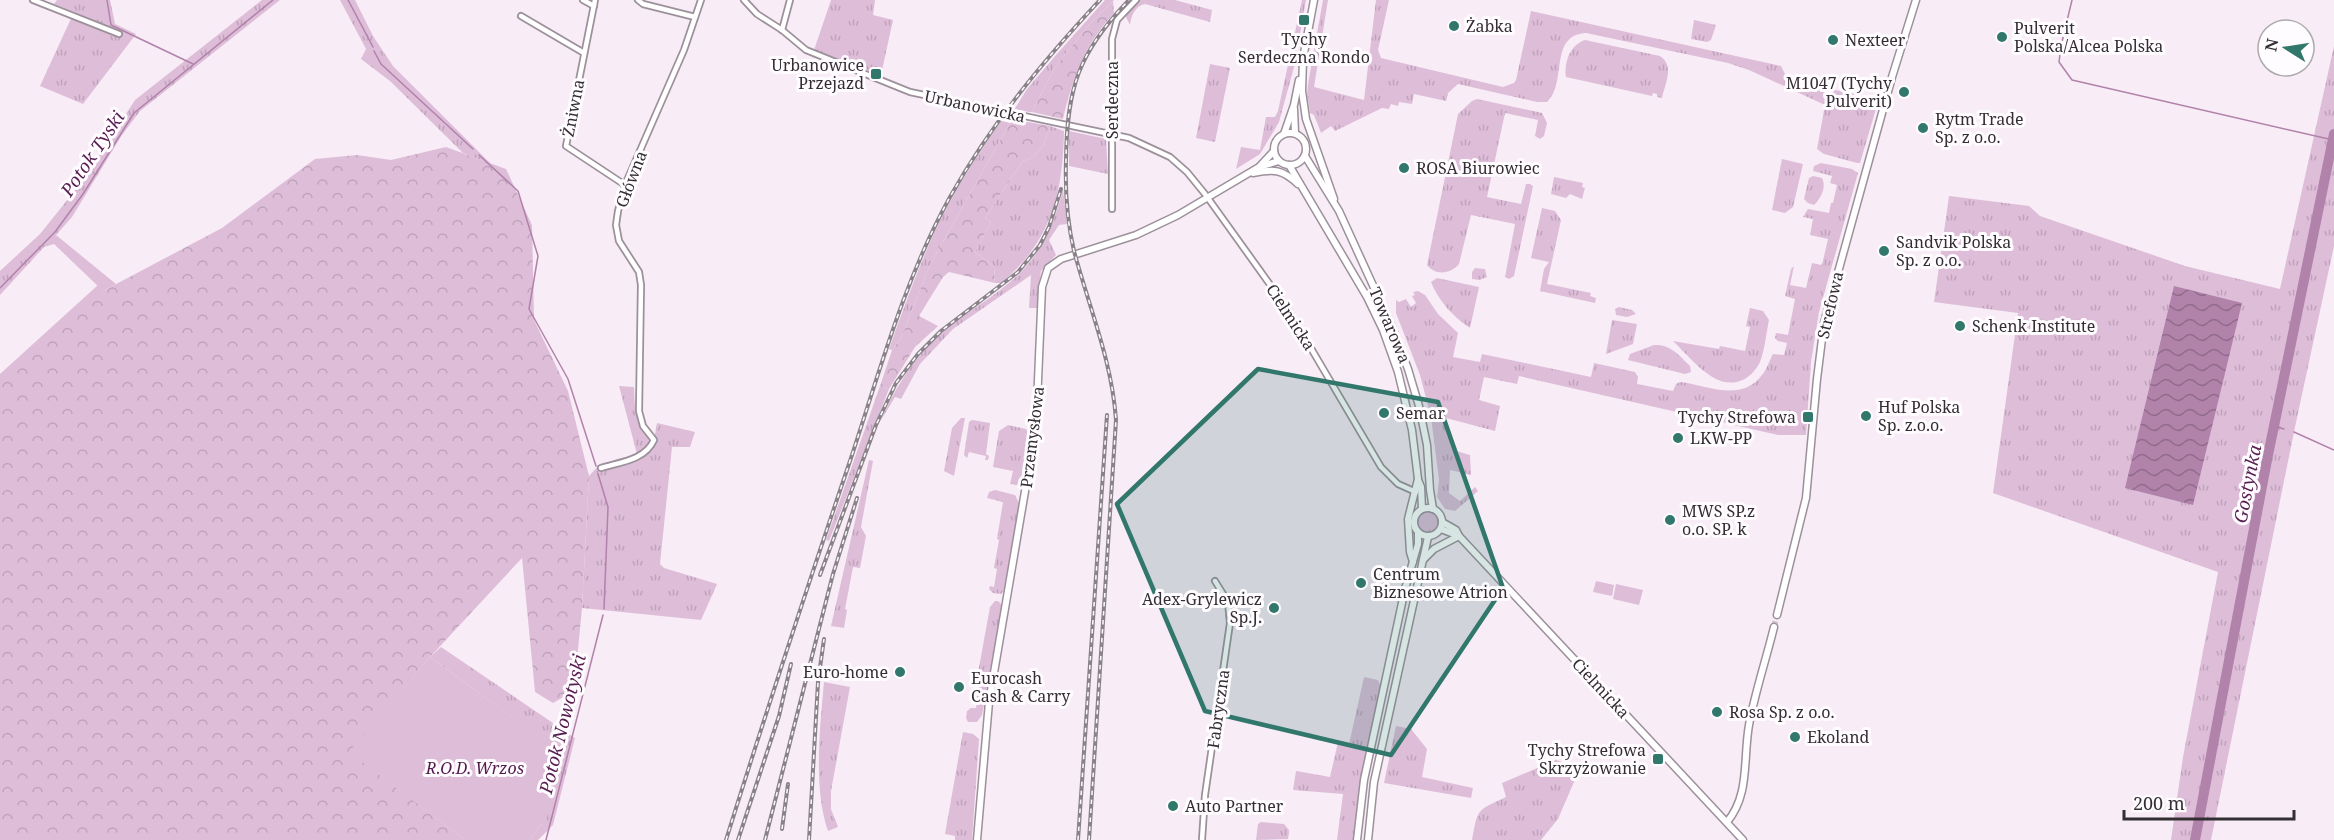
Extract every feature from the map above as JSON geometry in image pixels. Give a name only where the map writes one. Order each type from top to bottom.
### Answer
[{"type":"street","points":[[33,0],[119,34]]},
{"type":"street","points":[[583,0],[594,3]]},
{"type":"street","points":[[638,0],[643,4],[694,17]]},
{"type":"street","name":"Główna","points":[[601,468],[642,456],[650,449],[654,440],[643,426],[639,411],[641,285],[639,272],[619,241],[616,225],[625,185],[684,50],[701,0]]},
{"type":"street","name":"Urbanowicka","points":[[744,0],[757,14],[812,54],[910,92],[1135,140],[1170,157],[1187,172],[1207,197]]},
{"type":"street","points":[[782,30],[790,0]]},
{"type":"street","name":"Serdeczna","points":[[1112,209],[1113,28],[1117,20],[1136,0]]},
{"type":"street","points":[[1294,105],[1295,133],[1305,142],[1305,156],[1296,164],[1289,165],[1279,161],[1274,151],[1275,142],[1284,134],[1294,105],[1314,0]]},
{"type":"street","name":"Strefowa","points":[[1777,615],[1806,498],[1824,324],[1892,77],[1916,0]]},
{"type":"street","name":"Żniwna","points":[[594,3],[566,146],[625,185]]},
{"type":"street","points":[[521,16],[584,53]]},
{"type":"street","points":[[1303,60],[1302,91],[1306,119],[1339,211]]},
{"type":"street","points":[[1284,134],[1295,133]]},
{"type":"street","name":"Przemysłowa","points":[[977,840],[989,702],[1036,427],[1044,277],[1053,263],[1061,259],[1136,235],[1207,197],[1259,167],[1274,151]]},
{"type":"street","name":"Towarowa","points":[[1305,156],[1339,211],[1392,327],[1414,386],[1427,445],[1433,509]]},
{"type":"street","name":"Przemysłowa","points":[[1259,167],[1279,161]]},
{"type":"street","name":"Towarowa","points":[[1289,165],[1367,297],[1383,330],[1403,389],[1412,430],[1422,509]]},
{"type":"street","points":[[1248,174],[1278,171],[1286,173],[1302,189]]},
{"type":"street","name":"Cielmicka","points":[[1207,197],[1251,255],[1294,319],[1381,467],[1398,484],[1416,492]]},
{"type":"street","name":"Towarowa","points":[[1413,562],[1410,552],[1408,519],[1418,479]]},
{"type":"street","points":[[1357,840],[1364,780],[1405,589],[1418,544],[1414,519],[1422,509],[1433,509],[1439,514],[1441,525],[1436,534],[1428,537],[1418,533]]},
{"type":"street","name":"Cielmicka","points":[[1441,525],[1455,530],[1743,840]]},
{"type":"street","points":[[1422,561],[1434,549],[1459,536]]},
{"type":"street","points":[[1368,840],[1374,782],[1428,537]]},
{"type":"street","name":"Fabryczna","points":[[1202,840],[1205,795],[1230,623],[1228,602],[1215,581]]},
{"type":"street","points":[[1727,822],[1737,810],[1743,789],[1749,725],[1774,627]]},
{"type":"highlighted area","points":[[1258,369],[1438,402],[1503,588],[1391,755],[1205,711],[1117,504]]},
{"type":"green space","points":[[57,0],[110,0],[115,24],[136,34],[83,104],[40,86],[74,12],[54,4]]},
{"type":"green space","points":[[262,0],[280,0],[140,111],[122,135],[72,217],[56,235],[116,284],[103,291],[54,244],[44,247],[0,295],[0,271],[40,234],[81,183],[135,100]]},
{"type":"green space","points":[[340,0],[355,0],[373,36],[393,66],[491,164],[463,153],[390,81],[361,59],[366,49]]},
{"type":"green space","points":[[831,0],[875,0],[873,15],[893,20],[881,75],[814,50]]},
{"type":"green space","points":[[1105,0],[1114,0],[1088,26],[1055,67],[1032,112],[1014,110],[1027,89]]},
{"type":"green space","points":[[1140,0],[1175,0],[1212,10],[1210,22],[1145,4],[1134,12],[1130,25],[1125,15]]},
{"type":"green space","points":[[1302,0],[1306,0],[1294,67],[1279,122],[1260,154],[1236,169],[1241,147],[1260,150],[1266,117],[1275,117],[1278,111]]},
{"type":"green space","points":[[1323,0],[1328,0],[1314,87],[1364,100],[1376,0],[1389,0],[1378,50],[1381,58],[1503,87],[1516,80],[1531,11],[1781,66],[1786,76],[1793,81],[1873,98],[1878,102],[1860,163],[1857,163],[1824,154],[1817,149],[1825,105],[1749,70],[1728,63],[1586,33],[1574,36],[1567,42],[1562,51],[1557,83],[1547,102],[1537,102],[1458,84],[1448,93],[1446,101],[1414,94],[1412,104],[1399,102],[1398,106],[1391,104],[1389,109],[1382,108],[1335,131],[1331,126],[1321,133],[1314,115],[1310,113],[1307,94]]},
{"type":"green space","points":[[1113,1],[1114,13],[1087,50],[1071,89],[1063,119],[1032,112],[1055,67],[1088,26]]},
{"type":"green space","points":[[1694,20],[1716,25],[1711,40],[1707,42],[1691,39]]},
{"type":"green space","points":[[1585,40],[1660,56],[1665,60],[1668,70],[1662,98],[1653,93],[1652,96],[1566,77],[1569,55],[1575,46]]},
{"type":"green space","points":[[2334,46],[2334,246],[2211,840],[2171,840],[2183,757],[2218,572],[1993,493],[2018,313],[1934,302],[1949,196],[2029,206],[2040,216],[2185,266],[2280,289]]},
{"type":"green space","points":[[1210,64],[1230,68],[1215,142],[1196,138]]},
{"type":"green space","points":[[1477,99],[1542,113],[1547,123],[1544,136],[1540,139],[1535,136],[1538,120],[1505,113],[1487,197],[1521,204],[1526,184],[1533,186],[1514,276],[1509,279],[1505,277],[1515,224],[1471,215],[1459,264],[1447,272],[1434,271],[1427,265],[1458,114]]},
{"type":"green space","points":[[1003,118],[1012,119],[930,265],[901,338],[892,350],[889,349],[916,276],[941,218],[966,174]]},
{"type":"green space","points":[[1012,119],[1050,126],[1043,146],[1033,157],[1022,162],[985,218],[991,222],[975,252],[994,267],[995,283],[949,272],[943,277],[919,316],[938,326],[915,347],[889,389],[880,386],[892,350],[901,338],[930,265]]},
{"type":"green space","points":[[1050,126],[1064,131],[1061,175],[1051,215],[1032,251],[1001,283],[995,283],[994,267],[975,252],[991,222],[985,218],[1022,162],[1033,157],[1043,146]]},
{"type":"green space","points":[[1069,131],[1106,139],[1108,174],[1069,166]]},
{"type":"green space","points":[[446,147],[506,169],[532,225],[534,320],[568,391],[589,476],[582,608],[574,691],[553,703],[535,692],[522,558],[430,657],[350,752],[465,840],[0,840],[0,374],[98,285],[103,291],[222,228],[315,159],[357,155],[391,160]]},
{"type":"green space","points":[[1782,159],[1803,164],[1793,207],[1785,213],[1772,210]]},
{"type":"green space","points":[[1821,163],[1852,169],[1858,173],[1819,312],[1811,362],[1806,435],[1778,435],[1519,376],[1517,384],[1484,377],[1479,400],[1500,406],[1495,431],[1446,418],[1453,450],[1470,455],[1471,475],[1450,470],[1449,493],[1460,501],[1475,487],[1478,491],[1455,511],[1445,509],[1437,497],[1439,480],[1431,417],[1420,375],[1396,313],[1396,300],[1399,302],[1406,299],[1411,307],[1416,303],[1412,296],[1415,295],[1413,292],[1418,291],[1425,295],[1438,314],[1458,333],[1453,357],[1480,362],[1482,354],[1591,377],[1594,363],[1635,372],[1638,377],[1637,384],[1673,391],[1676,384],[1680,382],[1723,390],[1744,388],[1754,383],[1762,375],[1773,354],[1784,355],[1787,343],[1775,338],[1776,333],[1788,335],[1795,299],[1785,296],[1791,269],[1794,266],[1790,285],[1806,288],[1812,263],[1822,265],[1828,239],[1810,235],[1813,219],[1803,217],[1808,209],[1829,213],[1831,203],[1833,203],[1837,185],[1830,183],[1832,176],[1813,171],[1814,166]]},
{"type":"green space","points":[[1813,176],[1822,178],[1824,186],[1814,205],[1804,199],[1809,178]]},
{"type":"green space","points":[[1554,177],[1583,183],[1582,187],[1585,188],[1582,199],[1570,194],[1566,198],[1551,194]]},
{"type":"green space","points":[[1063,189],[1067,224],[1059,225],[1049,240],[1056,255],[1041,271],[1037,308],[1029,308],[1031,275],[953,329],[920,364],[901,399],[895,397],[880,422],[902,379],[924,351],[953,324],[1009,283],[1027,265],[1047,235]]},
{"type":"green space","points":[[1542,208],[1555,211],[1561,220],[1547,284],[1591,293],[1590,296],[1596,298],[1595,303],[1540,291],[1544,269],[1549,262],[1531,258]]},
{"type":"green space","points":[[1475,268],[1485,269],[1487,277],[1479,280],[1472,279],[1472,272]]},
{"type":"green space","points":[[1437,278],[1479,287],[1470,328],[1442,302],[1431,282]]},
{"type":"green space","points":[[1619,307],[1632,310],[1636,314],[1627,317],[1616,315],[1615,309]]},
{"type":"green space","points":[[1750,308],[1763,311],[1769,320],[1760,362],[1743,380],[1730,383],[1712,377],[1695,364],[1673,341],[1745,351],[1750,327],[1746,326]]},
{"type":"green space","points":[[1612,320],[1637,324],[1633,344],[1606,354]]},
{"type":"green space","points":[[1654,345],[1665,346],[1674,351],[1690,366],[1691,372],[1685,374],[1628,360],[1630,354]]},
{"type":"green space","points":[[619,386],[634,387],[635,410],[639,423],[647,435],[654,440],[657,423],[695,432],[690,447],[672,447],[660,564],[664,568],[717,584],[701,620],[582,608],[589,476],[600,464],[637,454]]},
{"type":"green space","points":[[880,386],[889,389],[829,541],[826,540]]},
{"type":"green space","points":[[961,418],[965,418],[954,476],[944,471],[952,428]]},
{"type":"green space","points":[[972,420],[990,423],[986,454],[989,456],[988,460],[985,460],[986,456],[969,452],[967,458],[964,455],[969,422]]},
{"type":"green space","points":[[1008,425],[1026,429],[1029,434],[1024,479],[1017,485],[1010,484],[1013,471],[993,467],[999,431]]},
{"type":"green space","points":[[869,460],[873,461],[861,527],[866,536],[860,568],[853,567],[844,628],[831,626]]},
{"type":"green space","points":[[995,490],[1015,495],[1020,505],[1005,590],[1001,594],[993,593],[989,589],[990,586],[994,587],[997,569],[994,568],[1003,502],[987,498],[989,492]]},
{"type":"green space","points":[[1428,511],[1438,518],[1439,522],[1432,532],[1428,533],[1418,526],[1417,522],[1424,512]]},
{"type":"green space","points":[[1596,581],[1614,585],[1612,596],[1593,592]]},
{"type":"green space","points":[[1616,584],[1643,590],[1639,605],[1613,599]]},
{"type":"green space","points":[[995,601],[1002,605],[982,715],[977,722],[968,722],[967,711],[976,708],[977,700],[974,695],[990,607]]},
{"type":"green space","points":[[441,647],[575,738],[553,825],[538,840],[530,840],[541,824],[544,826],[560,753],[430,657]]},
{"type":"green space","name":"R.O.D. Wrzos","points":[[430,657],[561,753],[545,827],[541,824],[530,840],[465,840],[349,752]]},
{"type":"green space","points":[[1364,677],[1378,680],[1381,687],[1361,781],[1354,840],[1337,840],[1343,794],[1293,790],[1296,771],[1330,777],[1338,742],[1349,744]]},
{"type":"green space","points":[[824,682],[850,687],[831,791],[831,809],[838,827],[828,831],[820,796],[819,777]]},
{"type":"green space","points":[[1396,726],[1411,729],[1427,749],[1422,777],[1473,788],[1471,798],[1384,783]]},
{"type":"green space","points":[[963,732],[973,734],[979,739],[972,840],[955,840],[955,836],[945,834]]},
{"type":"green space","points":[[1556,760],[1580,768],[1558,819],[1541,840],[1472,840],[1480,811],[1506,797],[1502,783]]},
{"type":"green space","points":[[1261,822],[1284,824],[1289,830],[1288,839],[1256,840],[1258,824]]},
{"type":"water","points":[[2174,286],[2242,303],[2193,505],[2125,488]]},
{"type":"waterway","points":[[107,0],[111,25],[193,64]]},
{"type":"waterway","name":"Potok Tyski","points":[[0,288],[55,232],[83,194],[134,113],[273,0]]},
{"type":"waterway","points":[[348,0],[373,47]]},
{"type":"waterway","points":[[2072,0],[2059,62],[2072,80],[2333,140]]},
{"type":"waterway","points":[[374,51],[381,64],[473,149]]},
{"type":"waterway","name":"Gostynka","points":[[2195,840],[2267,460],[2334,134]]},
{"type":"waterway","points":[[479,155],[518,191],[538,256],[529,309],[568,379],[596,466]]},
{"type":"waterway","points":[[2274,426],[2284,429]]},
{"type":"waterway","points":[[2294,432],[2334,450]]},
{"type":"waterway","points":[[598,474],[608,507],[604,609]]},
{"type":"waterway","name":"Potok Nowotyski","points":[[546,840],[603,615]]},
{"type":"tunnel","points":[[1774,627],[1777,615]]},
{"type":"railway","points":[[726,840],[883,358],[934,228],[966,170],[1000,119],[1058,46],[1100,0]]},
{"type":"railway","points":[[1089,840],[1116,420],[1105,355],[1074,251],[1070,228],[1066,183],[1067,135],[1073,92],[1087,55],[1098,37],[1129,0]]},
{"type":"railway","points":[[820,575],[876,425],[896,383],[918,354],[941,331],[1018,272],[1040,245],[1049,227],[1061,189]]},
{"type":"railway","points":[[1078,840],[1107,415]]},
{"type":"railway","points":[[765,840],[833,574],[857,498]]},
{"type":"railway","points":[[809,840],[818,682],[824,639]]},
{"type":"railway","points":[[738,840],[779,716],[791,664]]},
{"type":"railway","points":[[782,829],[788,784]]},
{"type":"place","name":"Tychy Serdeczna Rondo","points":[[1304,20]]},
{"type":"place","name":"Żabka","points":[[1454,26]]},
{"type":"place","name":"Pulverit Polska/Alcea Polska","points":[[2002,37]]},
{"type":"place","name":"Nexteer","points":[[1833,40]]},
{"type":"place","name":"Urbanowice Przejazd","points":[[876,74]]},
{"type":"place","name":"M1047 (Tychy Pulverit)","points":[[1904,92]]},
{"type":"place","name":"Rytm Trade Sp. z o.o.","points":[[1923,128]]},
{"type":"place","name":"ROSA Biurowiec","points":[[1404,168]]},
{"type":"place","name":"Sandvik Polska Sp. z o.o.","points":[[1884,251]]},
{"type":"place","name":"Schenk Institute","points":[[1960,326]]},
{"type":"place","name":"Semar","points":[[1384,413]]},
{"type":"place","name":"Huf Polska Sp. z.o.o.","points":[[1866,416]]},
{"type":"place","name":"Tychy Strefowa","points":[[1808,417]]},
{"type":"place","name":"LKW-PP","points":[[1678,438]]},
{"type":"place","name":"MWS SP.z o.o. SP. k","points":[[1670,520]]},
{"type":"place","name":"Centrum Biznesowe Atrion","points":[[1361,583]]},
{"type":"place","name":"Adex-Grylewicz Sp.J.","points":[[1274,608]]},
{"type":"place","name":"Euro-home","points":[[900,672]]},
{"type":"place","name":"Eurocash Cash & Carry","points":[[959,687]]},
{"type":"place","name":"Rosa Sp. z o.o.","points":[[1717,712]]},
{"type":"place","name":"Ekoland","points":[[1795,737]]},
{"type":"place","name":"Tychy Strefowa Skrzyżowanie","points":[[1658,759]]},
{"type":"place","name":"Auto Partner","points":[[1173,806]]}]
